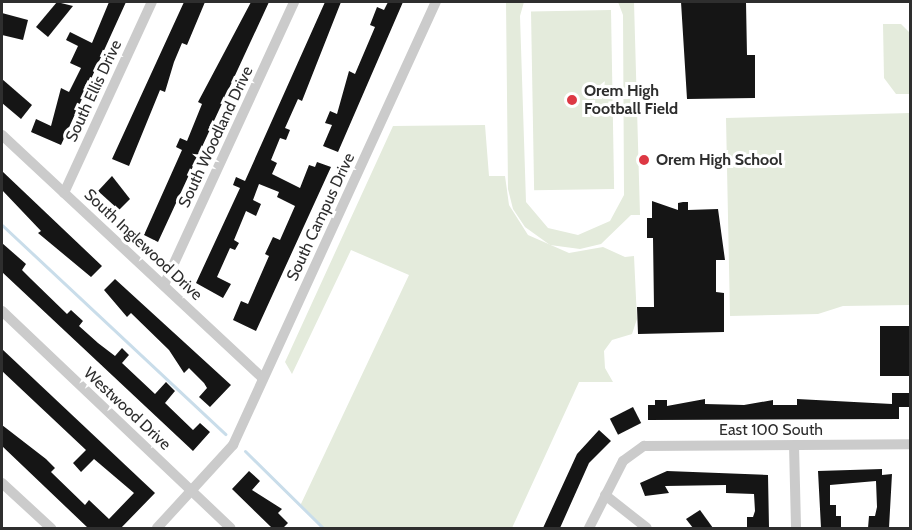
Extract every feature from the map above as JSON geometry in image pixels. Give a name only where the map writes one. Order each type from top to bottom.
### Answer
[{"type":"street","name":"South Ellis Drive","points":[[64,193],[152,2]]},
{"type":"street","name":"South Woodland Drive","points":[[164,285],[294,2]]},
{"type":"street","name":"South Campus Drive","points":[[157,528],[233,445],[436,2]]},
{"type":"street","name":"South Inglewood Drive","points":[[2,135],[263,378]]},
{"type":"street","name":"Westwood Drive","points":[[2,311],[231,528]]},
{"type":"street","name":"East 100 South","points":[[605,495],[632,452],[652,444],[910,444]]},
{"type":"street","points":[[794,445],[796,528]]},
{"type":"street","points":[[2,483],[51,528]]},
{"type":"street","points":[[589,528],[605,495],[647,528]]},
{"type":"green space","points":[[506,2],[524,2],[520,16],[526,202],[548,228],[578,235],[610,221],[624,195],[623,15],[618,2],[634,2],[640,215],[631,215],[601,244],[580,249],[550,245],[525,227],[513,209],[508,189]]},
{"type":"green space","name":"Orem High Football Field","points":[[611,10],[614,189],[534,190],[531,11]]},
{"type":"green space","points":[[883,24],[901,24],[910,33],[910,94],[896,94],[884,78]]},
{"type":"green space","points":[[910,113],[910,305],[843,306],[818,314],[730,316],[726,118]]},
{"type":"green space","points":[[485,125],[489,176],[505,176],[509,205],[528,235],[569,253],[603,247],[625,257],[634,256],[637,319],[632,334],[612,340],[604,351],[605,368],[613,382],[579,382],[512,528],[323,528],[300,506],[409,275],[351,250],[292,374],[285,362],[393,126]]},
{"type":"building","points":[[57,2],[73,6],[48,37],[36,27]]},
{"type":"building","points":[[109,2],[126,2],[61,145],[31,132],[36,119],[51,126],[61,88],[69,92],[81,68],[70,63],[78,46],[66,40],[70,32],[92,43]]},
{"type":"building","points":[[184,2],[205,2],[187,45],[182,43],[165,92],[160,90],[129,166],[112,159]]},
{"type":"building","points":[[251,2],[269,2],[158,242],[144,235],[182,150],[176,147],[180,138],[187,141],[202,104],[198,102]]},
{"type":"building","points":[[325,2],[341,2],[302,101],[298,99],[285,128],[290,130],[286,140],[280,138],[271,160],[277,163],[272,174],[300,188],[309,165],[315,167],[317,162],[331,167],[256,331],[233,320],[241,301],[248,304],[269,256],[265,254],[273,237],[280,240],[295,206],[277,197],[279,192],[259,184],[253,200],[261,204],[256,216],[246,211],[234,240],[239,243],[235,250],[230,248],[217,277],[231,284],[223,298],[196,283],[240,188],[233,185],[236,177],[245,181]]},
{"type":"building","points":[[388,2],[403,2],[338,152],[323,146],[332,125],[325,123],[330,111],[337,114],[349,71],[355,74],[375,27],[370,25],[377,7],[384,10]]},
{"type":"building","points":[[681,2],[746,2],[747,55],[755,55],[755,98],[687,99]]},
{"type":"building","points":[[2,13],[28,20],[23,40],[2,35]]},
{"type":"building","points":[[2,79],[32,105],[21,119],[2,103]]},
{"type":"building","points":[[2,171],[102,266],[91,277],[38,233],[41,231],[2,190]]},
{"type":"building","points":[[112,176],[130,199],[119,210],[98,191]]},
{"type":"building","points":[[652,201],[678,210],[678,203],[683,202],[688,202],[688,210],[718,209],[725,260],[716,260],[716,292],[724,293],[724,332],[638,334],[637,307],[654,307],[653,238],[647,238],[647,218],[652,218]]},
{"type":"building","points":[[2,243],[26,264],[22,270],[67,314],[71,310],[83,321],[79,326],[98,343],[115,356],[122,348],[129,355],[122,363],[155,394],[166,382],[175,391],[165,403],[193,430],[200,423],[210,432],[193,451],[2,272]]},
{"type":"building","points":[[115,279],[231,385],[210,407],[199,397],[207,388],[204,383],[189,368],[184,373],[169,350],[131,313],[127,317],[104,290]]},
{"type":"building","points":[[880,326],[910,326],[910,376],[880,376]]},
{"type":"building","points":[[2,349],[155,493],[121,528],[88,528],[2,446],[2,425],[46,459],[55,468],[51,472],[85,505],[89,500],[109,519],[134,493],[94,459],[81,472],[73,463],[86,450],[2,371]]},
{"type":"building","points":[[892,393],[910,393],[910,407],[899,407],[899,419],[648,420],[648,405],[655,405],[655,400],[667,400],[667,406],[705,399],[705,404],[744,405],[773,400],[773,405],[797,405],[797,399],[892,404]]},
{"type":"building","points":[[633,407],[641,423],[618,435],[610,419]]},
{"type":"building","points":[[599,430],[611,441],[589,463],[560,528],[543,528],[577,454]]},
{"type":"building","points":[[882,469],[882,475],[892,474],[889,528],[868,528],[869,516],[875,516],[877,507],[876,481],[830,485],[830,505],[836,505],[836,516],[841,516],[841,528],[821,528],[818,471]]},
{"type":"building","points":[[249,471],[260,481],[252,490],[282,509],[278,513],[288,523],[283,528],[272,528],[232,489]]},
{"type":"building","points":[[667,471],[768,475],[769,527],[747,527],[747,517],[753,517],[755,511],[754,494],[726,493],[726,485],[665,486],[669,493],[645,496],[640,483]]},
{"type":"building","points":[[700,510],[713,528],[693,528],[686,519]]},
{"type":"waterway","points":[[2,225],[225,434]]},
{"type":"waterway","points":[[245,451],[323,528]]},
{"type":"place","name":"Orem High Football Field","points":[[572,100]]},
{"type":"place","name":"Orem High School","points":[[644,160]]}]
